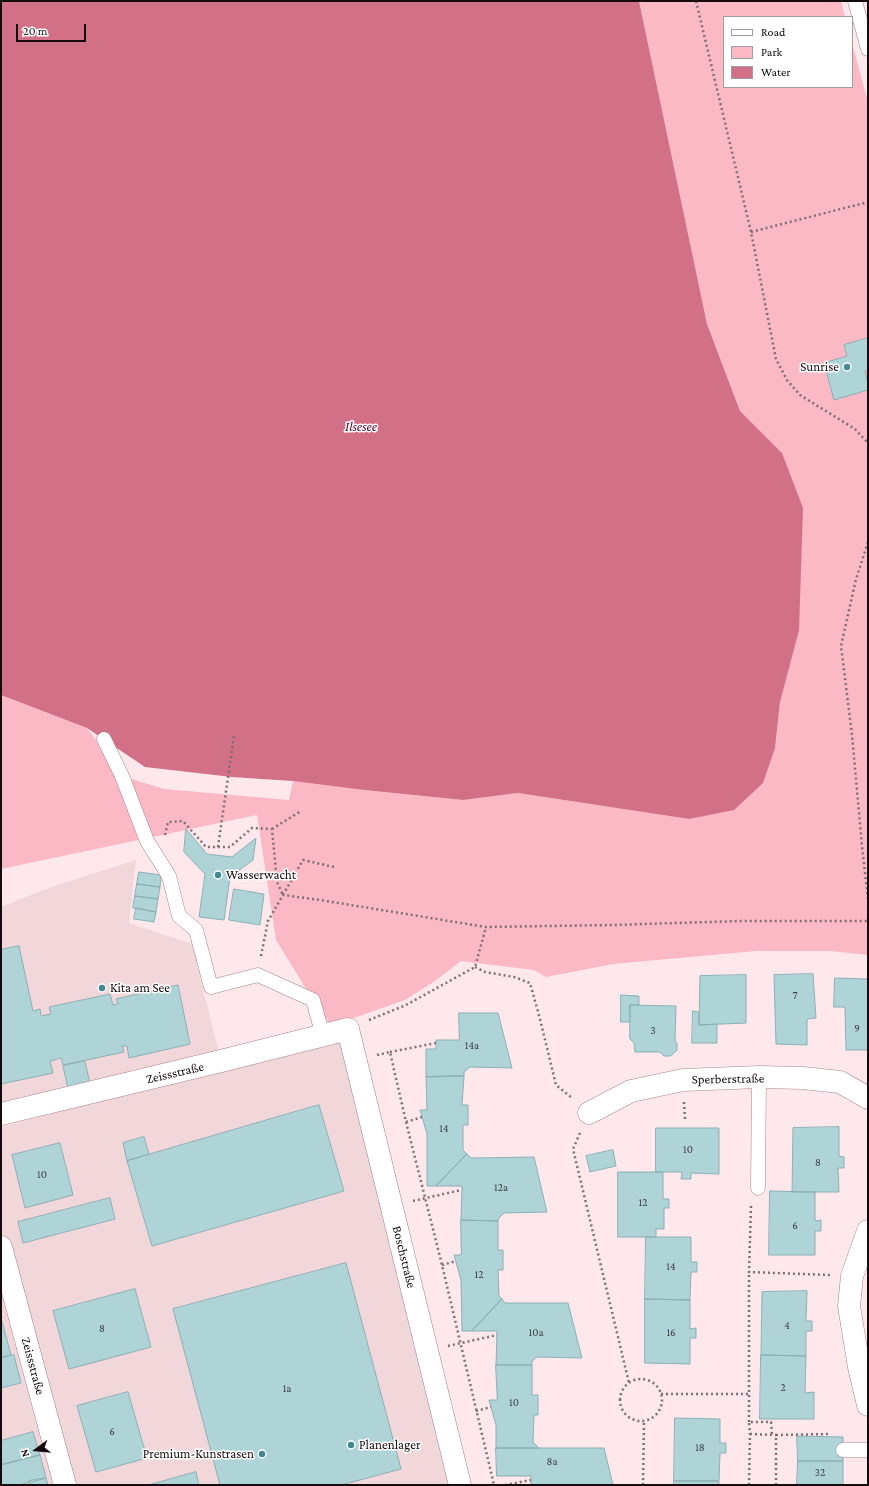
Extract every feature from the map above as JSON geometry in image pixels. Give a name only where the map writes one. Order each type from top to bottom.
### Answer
[{"type":"street","name":"Zeissstraße","points":[[1,1114],[221,1062],[348,1029]]},
{"type":"street","name":"Boschstraße","points":[[348,1029],[460,1485]]},
{"type":"street","name":"Sperberstraße","points":[[589,1113],[631,1091],[683,1080],[760,1077],[803,1078],[840,1082],[868,1098]]},
{"type":"street","points":[[868,1231],[852,1276],[849,1306],[863,1367],[868,1405]]},
{"type":"street","name":"Zeissstraße","points":[[1,1247],[65,1485]]},
{"type":"lane","points":[[855,1],[868,49]]},
{"type":"lane","points":[[104,739],[122,776],[147,841],[169,876],[179,916],[196,930],[211,987],[258,975],[313,1000],[323,1036]]},
{"type":"lane","points":[[758,1188],[760,1077]]},
{"type":"lane","points":[[843,1450],[868,1450]]},
{"type":"path","points":[[696,1],[751,232],[776,359],[787,380],[800,395],[855,429],[868,444]]},
{"type":"path","points":[[751,232],[868,202]]},
{"type":"path","points":[[868,542],[856,579],[840,646],[852,735],[868,899]]},
{"type":"path","points":[[218,847],[234,735]]},
{"type":"path","points":[[147,841],[164,841],[168,822],[183,821],[206,847],[230,847],[252,828],[272,829],[302,811]]},
{"type":"path","points":[[272,829],[277,882],[283,895]]},
{"type":"path","points":[[258,975],[268,921],[303,860],[334,867]]},
{"type":"path","points":[[283,895],[486,927],[740,921],[868,921]]},
{"type":"path","points":[[348,1029],[406,1005],[475,967],[486,927]]},
{"type":"path","points":[[475,967],[485,972],[514,977],[530,983],[556,1085],[589,1113],[573,1149],[629,1383]]},
{"type":"path","points":[[355,1060],[436,1044]]},
{"type":"path","points":[[390,1052],[494,1485]]},
{"type":"path","points":[[406,1122],[422,1118]]},
{"type":"path","points":[[749,1485],[749,1272],[751,1195],[758,1188]]},
{"type":"path","points":[[391,1206],[461,1190]]},
{"type":"path","points":[[442,1264],[456,1261]]},
{"type":"path","points":[[749,1272],[852,1276]]},
{"type":"path","points":[[427,1351],[497,1335]]},
{"type":"path","points":[[641,1379],[648,1380],[654,1384],[661,1394],[662,1401],[657,1413],[652,1418],[644,1421],[632,1419],[622,1409],[620,1395],[623,1388],[629,1383],[641,1379]]},
{"type":"path","points":[[661,1394],[749,1394]]},
{"type":"path","points":[[476,1411],[491,1407]]},
{"type":"path","points":[[643,1485],[644,1421]]},
{"type":"path","points":[[748,1422],[771,1422],[772,1434]]},
{"type":"path","points":[[750,1434],[837,1434]]},
{"type":"path","points":[[776,1435],[776,1485]]},
{"type":"path","points":[[505,1485],[531,1480]]},
{"type":"shaded area","name":"Kita am See","points":[[136,860],[129,923],[192,944],[219,1053],[1,1108],[1,907],[51,887]]},
{"type":"shaded area","points":[[345,1036],[455,1485],[1,1485],[1,1127]]},
{"type":"green space","points":[[639,1],[841,1],[845,16],[723,16],[723,88],[853,88],[853,47],[868,102],[868,955],[830,951],[756,951],[613,964],[546,977],[534,970],[461,961],[435,981],[405,1000],[331,1026],[276,940],[257,815],[1,869],[1,695],[87,728],[122,776],[164,789],[289,800],[293,781],[463,800],[518,793],[689,819],[775,748],[780,702],[782,453],[740,411],[707,324]]},
{"type":"water","name":"Ilsesee","points":[[1,1],[639,1],[707,324],[740,411],[782,453],[803,508],[799,630],[780,702],[775,748],[763,783],[734,810],[689,819],[518,793],[463,800],[293,781],[232,777],[145,767],[87,728],[1,695]]},
{"type":"building","name":"Sunrise","points":[[868,338],[868,371],[865,371],[868,390],[834,400],[824,363],[847,356],[844,345]]},
{"type":"building","name":"Wasserwacht","points":[[186,829],[207,854],[232,857],[256,838],[253,860],[230,877],[224,920],[199,917],[205,874],[184,852]]},
{"type":"building","points":[[139,872],[161,875],[160,887],[137,884]]},
{"type":"building","points":[[137,884],[160,887],[158,899],[135,896]]},
{"type":"building","points":[[234,889],[264,894],[260,925],[229,920]]},
{"type":"building","points":[[135,896],[158,899],[156,912],[133,908]]},
{"type":"building","points":[[136,908],[156,912],[154,922],[134,919]]},
{"type":"building","points":[[19,946],[33,1011],[40,1009],[41,1016],[51,1014],[49,1007],[110,994],[113,1005],[118,1004],[116,999],[178,985],[190,1044],[129,1058],[127,1046],[122,1046],[124,1052],[63,1065],[61,1058],[50,1061],[53,1073],[1,1084],[1,950]]},
{"type":"building","points":[[813,974],[816,1018],[807,1019],[807,1045],[776,1044],[774,975]]},
{"type":"building","points":[[746,975],[746,1023],[699,1025],[700,976]]},
{"type":"building","points":[[835,978],[868,979],[868,1050],[846,1050],[845,1007],[834,1007]]},
{"type":"building","points":[[621,995],[639,996],[639,1005],[630,1005],[630,1022],[621,1022]]},
{"type":"building","points":[[630,1005],[676,1006],[675,1041],[677,1043],[677,1050],[671,1056],[664,1056],[660,1052],[635,1052],[634,1043],[630,1039]]},
{"type":"building","points":[[693,1011],[699,1012],[699,1025],[717,1024],[717,1043],[692,1043]]},
{"type":"building","points":[[459,1013],[498,1013],[512,1068],[470,1067],[464,1072],[464,1076],[426,1077],[426,1049],[436,1049],[436,1040],[459,1040]]},
{"type":"building","points":[[85,1061],[90,1084],[68,1089],[63,1066]]},
{"type":"building","points":[[464,1076],[462,1105],[468,1105],[468,1125],[463,1125],[463,1150],[467,1154],[436,1186],[427,1186],[427,1134],[420,1110],[427,1110],[426,1077]]},
{"type":"building","points":[[319,1105],[344,1191],[152,1246],[127,1161]]},
{"type":"building","points":[[839,1127],[839,1156],[844,1157],[844,1168],[838,1168],[839,1192],[792,1192],[793,1128]]},
{"type":"building","points":[[656,1128],[719,1128],[719,1174],[691,1173],[691,1179],[681,1179],[682,1172],[656,1172]]},
{"type":"building","points":[[144,1137],[149,1154],[127,1161],[123,1143]]},
{"type":"building","points":[[60,1143],[73,1195],[25,1208],[12,1155]]},
{"type":"building","points":[[613,1150],[616,1166],[590,1172],[586,1156]]},
{"type":"building","points":[[467,1154],[471,1158],[534,1157],[547,1212],[504,1213],[498,1221],[461,1220],[462,1186],[436,1186]]},
{"type":"building","points":[[618,1172],[663,1172],[663,1199],[669,1199],[669,1208],[664,1208],[664,1229],[656,1229],[656,1237],[618,1237]]},
{"type":"building","points":[[770,1191],[815,1192],[815,1221],[821,1220],[821,1231],[815,1231],[815,1255],[769,1255]]},
{"type":"building","points":[[110,1198],[115,1219],[23,1243],[18,1222]]},
{"type":"building","points":[[461,1220],[498,1221],[498,1250],[503,1250],[503,1270],[498,1270],[499,1296],[502,1299],[472,1331],[462,1331],[461,1280],[454,1255],[461,1255]]},
{"type":"building","points":[[646,1237],[691,1237],[691,1262],[697,1262],[697,1272],[691,1272],[690,1300],[645,1299]]},
{"type":"building","points":[[346,1263],[401,1469],[341,1485],[220,1485],[173,1309]]},
{"type":"building","points":[[135,1289],[151,1347],[69,1369],[53,1311]]},
{"type":"building","points":[[807,1291],[806,1321],[812,1321],[812,1331],[806,1331],[806,1356],[761,1355],[762,1292]]},
{"type":"building","points":[[502,1299],[505,1303],[568,1303],[582,1358],[537,1357],[532,1361],[532,1365],[496,1365],[497,1331],[472,1331]]},
{"type":"building","points":[[645,1299],[690,1300],[690,1329],[696,1328],[696,1338],[690,1338],[690,1364],[645,1363]]},
{"type":"building","points":[[1,1318],[11,1355],[1,1358]]},
{"type":"building","points":[[14,1355],[21,1383],[1,1388],[1,1358]]},
{"type":"building","points":[[761,1355],[806,1356],[805,1393],[814,1392],[814,1419],[760,1419]]},
{"type":"building","points":[[496,1365],[532,1365],[532,1395],[538,1395],[538,1415],[534,1415],[533,1442],[539,1448],[496,1448],[496,1425],[489,1400],[497,1400]]},
{"type":"building","points":[[128,1392],[147,1458],[96,1472],[77,1406]]},
{"type":"building","points":[[675,1418],[720,1419],[720,1443],[726,1443],[726,1453],[720,1453],[719,1481],[674,1481]]},
{"type":"building","points":[[33,1432],[40,1455],[1,1465],[1,1441]]},
{"type":"building","points":[[797,1436],[843,1437],[843,1461],[798,1461]]},
{"type":"building","points":[[496,1448],[604,1448],[613,1485],[531,1485],[531,1476],[497,1476]]},
{"type":"building","points":[[40,1455],[46,1478],[19,1485],[1,1485],[1,1465]]},
{"type":"building","points":[[798,1461],[843,1461],[843,1485],[797,1485]]},
{"type":"building","points":[[196,1472],[199,1485],[149,1485]]},
{"type":"building","points":[[46,1478],[48,1485],[30,1485],[29,1481]]},
{"type":"building","points":[[674,1481],[719,1481],[719,1485],[674,1485]]},
{"type":"place","name":"Sunrise","points":[[847,367]]},
{"type":"place","name":"Wasserwacht","points":[[218,875]]},
{"type":"place","name":"Kita am See","points":[[102,988]]},
{"type":"place","name":"Planenlager","points":[[351,1445]]},
{"type":"place","name":"Premium-Kunstrasen","points":[[262,1454]]}]
